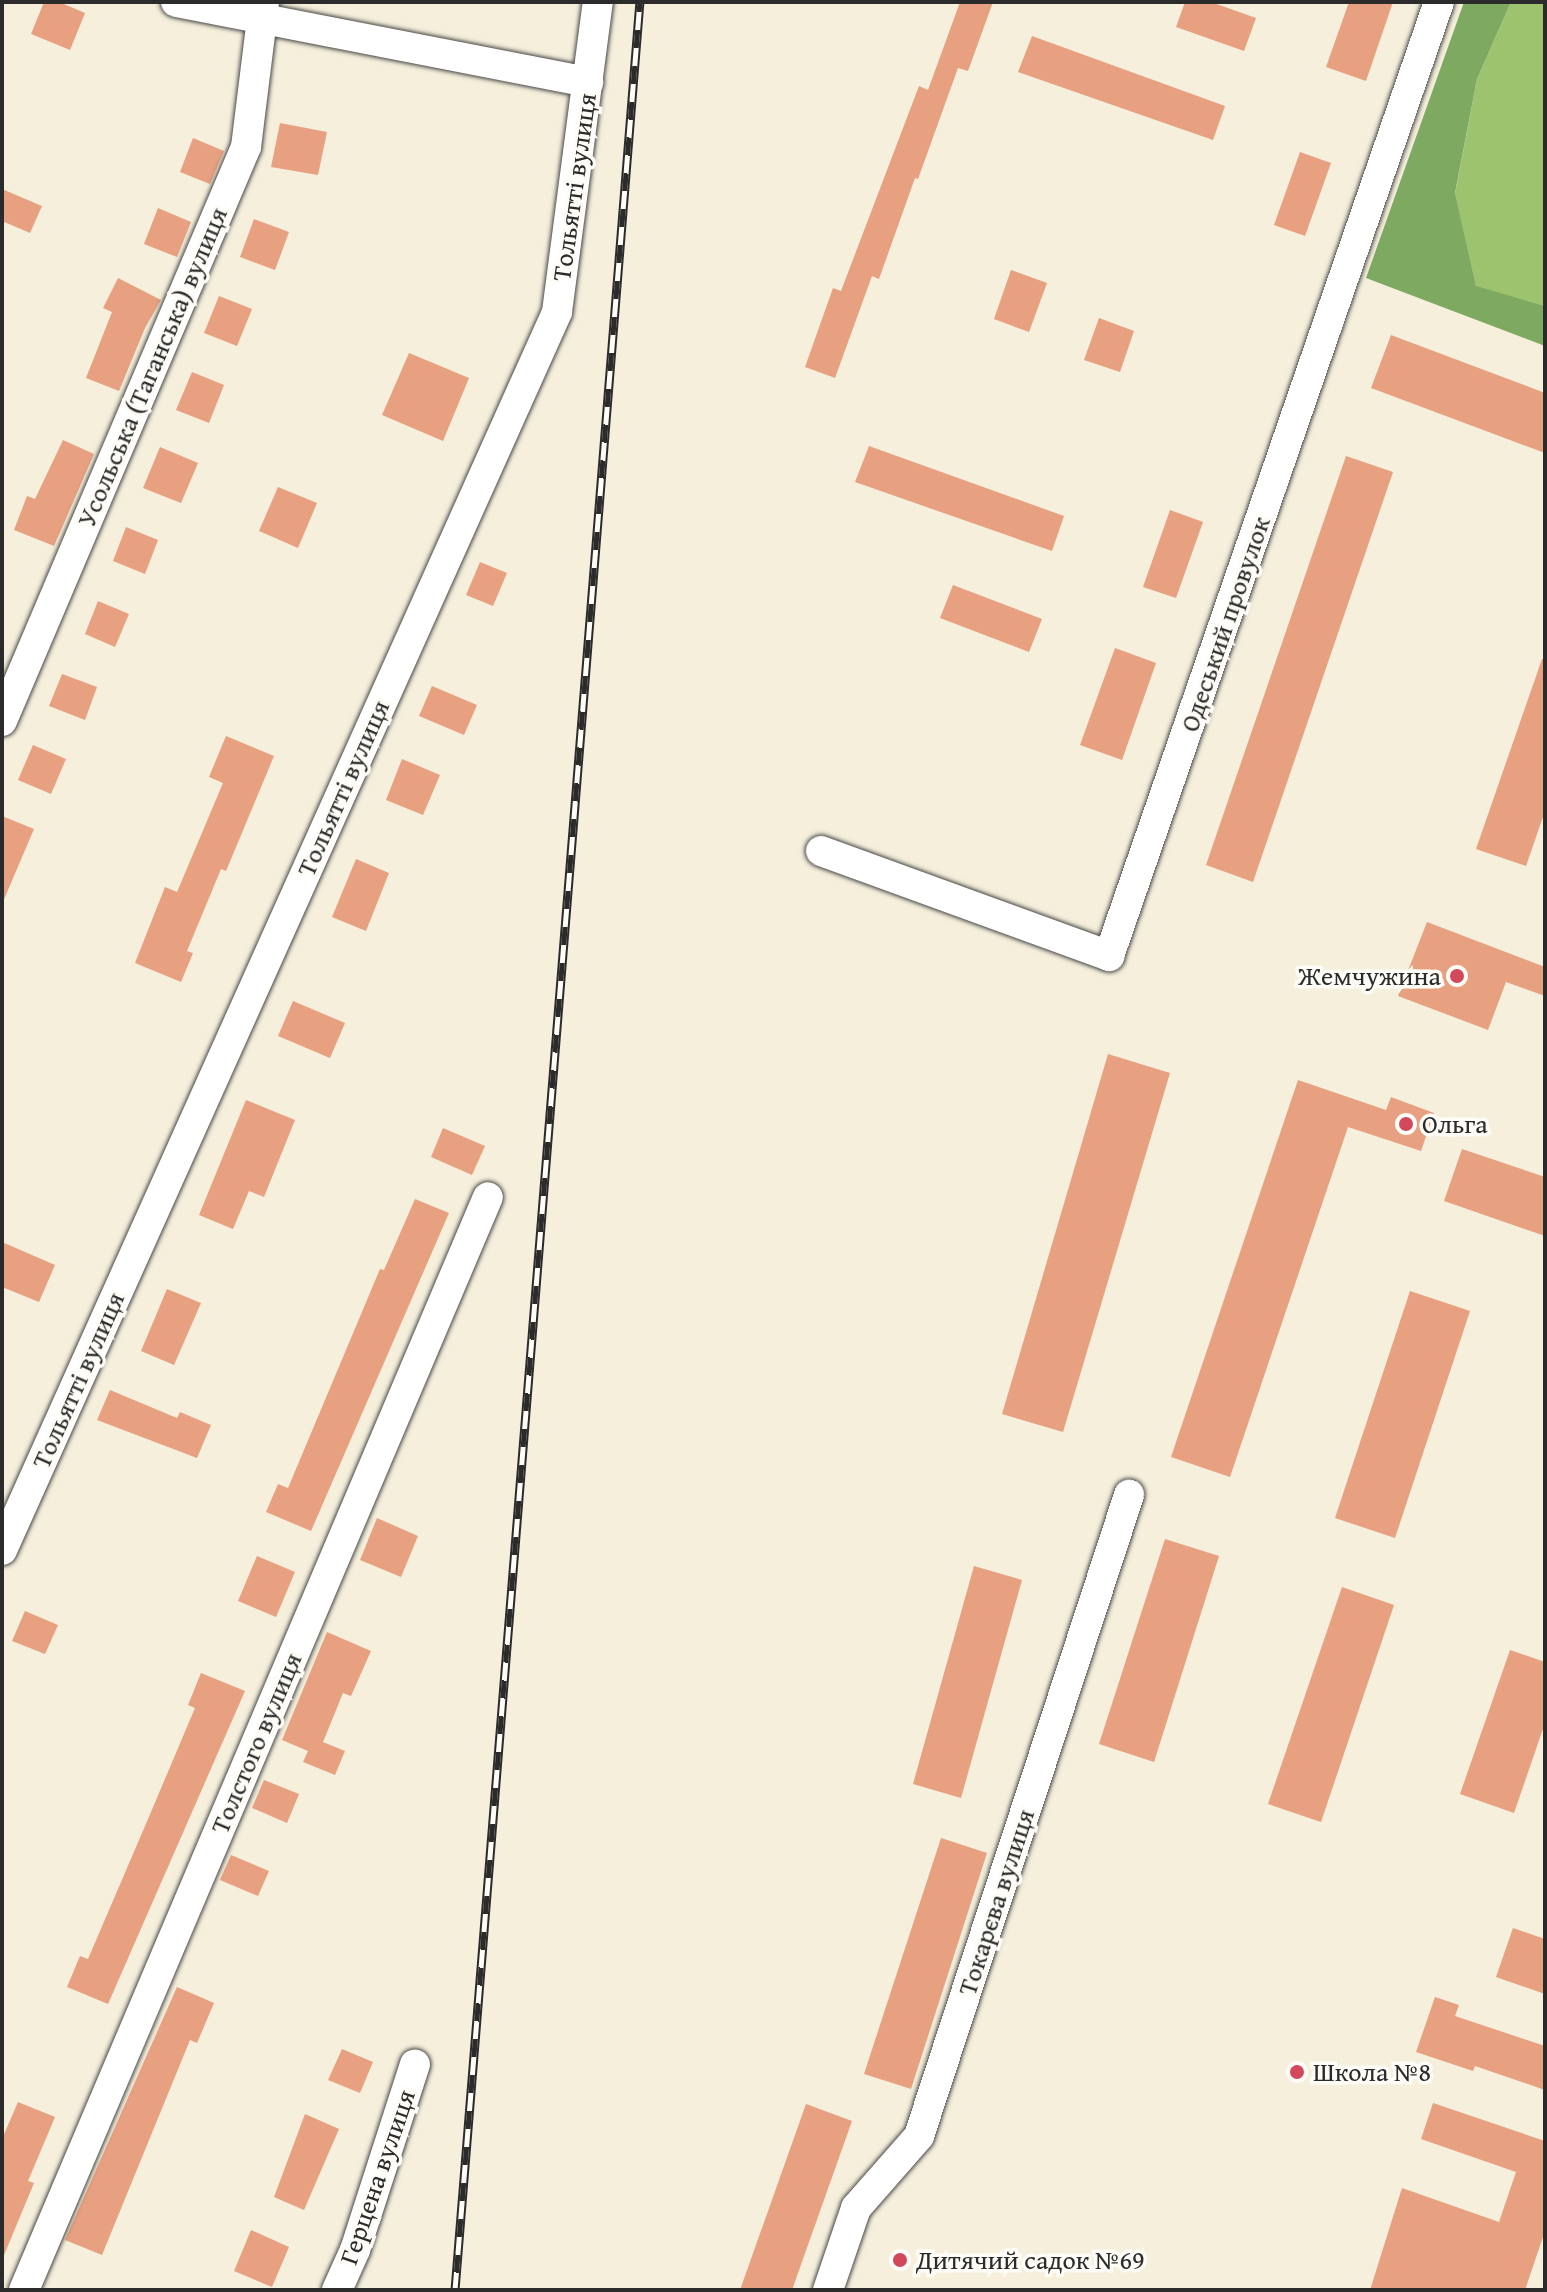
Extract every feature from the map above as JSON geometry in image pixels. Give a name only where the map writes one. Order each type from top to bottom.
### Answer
[{"type":"street","points":[[176,2],[262,10],[588,82]]},
{"type":"street","name":"Тольятті вулиця","points":[[2,1550],[557,312],[598,2]]},
{"type":"street","name":"Одеський провулок","points":[[821,851],[1109,956],[1439,2]]},
{"type":"street","name":"Усольська (Таганська) вулиця","points":[[2,721],[246,147],[262,10]]},
{"type":"street","name":"Толстого вулиця","points":[[24,2290],[488,1197]]},
{"type":"street","name":"Токарєва вулиця","points":[[828,2290],[856,2208],[919,2136],[1129,1495]]},
{"type":"street","name":"Герцена вулиця","points":[[337,2290],[355,2250],[415,2064]]},
{"type":"green space","points":[[1464,2],[1511,2],[1477,79],[1455,193],[1476,286],[1545,306],[1545,346],[1366,278]]},
{"type":"green space","points":[[1511,2],[1545,2],[1545,306],[1476,287],[1455,194],[1477,79]]},
{"type":"building","points":[[44,2],[59,2],[85,13],[70,50],[31,34]]},
{"type":"building","points":[[960,2],[993,2],[968,71],[958,68],[879,279],[872,276],[835,378],[805,367],[833,288],[841,291],[919,86],[928,90]]},
{"type":"building","points":[[1185,2],[1211,2],[1256,18],[1244,51],[1176,27]]},
{"type":"building","points":[[1349,2],[1393,2],[1366,81],[1326,67]]},
{"type":"building","points":[[1032,36],[1225,106],[1213,140],[1018,72]]},
{"type":"building","points":[[280,123],[327,132],[318,175],[271,167]]},
{"type":"building","points":[[193,138],[224,151],[210,184],[180,172]]},
{"type":"building","points":[[1300,152],[1331,163],[1305,236],[1274,225]]},
{"type":"building","points":[[2,189],[42,206],[30,233],[2,221]]},
{"type":"building","points":[[158,208],[191,222],[177,257],[144,244]]},
{"type":"building","points":[[254,219],[289,232],[275,270],[240,257]]},
{"type":"building","points":[[1011,270],[1047,283],[1029,332],[994,319]]},
{"type":"building","points":[[118,278],[161,300],[145,328],[119,391],[86,378],[112,312],[103,308]]},
{"type":"building","points":[[219,296],[252,309],[237,346],[204,333]]},
{"type":"building","points":[[1099,318],[1134,331],[1120,372],[1084,360]]},
{"type":"building","points":[[1391,335],[1545,393],[1545,453],[1371,388]]},
{"type":"building","points":[[409,353],[469,378],[443,441],[382,415]]},
{"type":"building","points":[[192,372],[224,385],[209,423],[176,410]]},
{"type":"building","points":[[63,440],[94,454],[54,546],[14,530],[27,496],[35,499]]},
{"type":"building","points":[[869,446],[1064,516],[1052,551],[855,482]]},
{"type":"building","points":[[160,447],[198,463],[181,503],[143,488]]},
{"type":"building","points":[[1346,456],[1393,472],[1253,882],[1206,865]]},
{"type":"building","points":[[278,487],[317,503],[298,548],[259,531]]},
{"type":"building","points":[[1170,510],[1203,522],[1176,598],[1143,587]]},
{"type":"building","points":[[126,527],[158,540],[145,574],[113,561]]},
{"type":"building","points":[[480,562],[507,573],[493,606],[466,595]]},
{"type":"building","points":[[953,585],[1042,619],[1029,652],[940,618]]},
{"type":"building","points":[[98,601],[129,614],[115,647],[85,634]]},
{"type":"building","points":[[1115,648],[1156,663],[1122,760],[1080,745]]},
{"type":"building","points":[[1542,659],[1545,660],[1545,811],[1526,866],[1476,849]]},
{"type":"building","points":[[62,674],[97,687],[85,720],[49,706]]},
{"type":"building","points":[[432,686],[477,705],[464,735],[419,716]]},
{"type":"building","points":[[226,736],[274,756],[226,871],[221,869],[187,951],[193,953],[181,982],[135,963],[165,887],[177,892],[223,783],[209,777]]},
{"type":"building","points":[[33,745],[66,759],[51,794],[18,780]]},
{"type":"building","points":[[402,759],[440,775],[423,815],[386,800]]},
{"type":"building","points":[[2,816],[34,829],[2,904]]},
{"type":"building","points":[[356,859],[389,873],[366,931],[332,917]]},
{"type":"building","name":"Жемчужина","points":[[1427,922],[1545,967],[1545,996],[1506,982],[1488,1030],[1398,996]]},
{"type":"building","points":[[293,1001],[345,1023],[330,1058],[278,1036]]},
{"type":"building","points":[[1108,1054],[1170,1073],[1063,1432],[1002,1414]]},
{"type":"building","points":[[1298,1080],[1386,1110],[1391,1097],[1434,1113],[1421,1151],[1348,1127],[1230,1477],[1171,1457]]},
{"type":"building","points":[[246,1100],[295,1120],[264,1197],[249,1191],[233,1229],[199,1215]]},
{"type":"building","points":[[443,1128],[485,1146],[472,1175],[431,1157]]},
{"type":"building","points":[[1462,1149],[1545,1177],[1545,1236],[1444,1201]]},
{"type":"building","points":[[415,1199],[449,1213],[311,1531],[266,1512],[278,1484],[288,1488],[380,1269],[384,1270]]},
{"type":"building","points":[[2,1242],[55,1265],[39,1302],[2,1287]]},
{"type":"building","points":[[167,1289],[201,1303],[174,1365],[141,1351]]},
{"type":"building","points":[[1410,1291],[1470,1311],[1395,1538],[1335,1518]]},
{"type":"building","points":[[110,1390],[177,1418],[180,1412],[211,1425],[197,1458],[97,1420]]},
{"type":"building","points":[[377,1518],[418,1536],[401,1577],[360,1560]]},
{"type":"building","points":[[1165,1539],[1219,1556],[1154,1762],[1099,1744]]},
{"type":"building","points":[[257,1556],[295,1572],[276,1617],[238,1601]]},
{"type":"building","points":[[974,1566],[1022,1580],[961,1798],[913,1784]]},
{"type":"building","points":[[1342,1587],[1394,1605],[1321,1822],[1268,1804]]},
{"type":"building","points":[[25,1611],[58,1625],[45,1654],[12,1641]]},
{"type":"building","points":[[327,1632],[371,1651],[351,1696],[343,1693],[323,1742],[345,1751],[335,1775],[303,1762],[308,1751],[282,1740]]},
{"type":"building","points":[[1510,1650],[1545,1662],[1545,1723],[1514,1813],[1460,1794]]},
{"type":"building","points":[[201,1673],[245,1691],[108,2004],[67,1987],[80,1956],[88,1959],[151,1812],[195,1708],[188,1705]]},
{"type":"building","points":[[264,1780],[299,1794],[287,1823],[252,1808]]},
{"type":"building","points":[[941,1838],[987,1853],[911,2089],[864,2074]]},
{"type":"building","points":[[231,1855],[269,1871],[258,1896],[220,1880]]},
{"type":"building","points":[[1513,1928],[1545,1939],[1545,1994],[1496,1977]]},
{"type":"building","points":[[177,1987],[214,2003],[197,2043],[190,2040],[102,2255],[65,2240]]},
{"type":"building","points":[[1435,1997],[1459,2005],[1455,2016],[1545,2046],[1545,2090],[1475,2066],[1473,2071],[1416,2052]]},
{"type":"building","points":[[342,2049],[373,2062],[360,2093],[328,2080]]},
{"type":"building","points":[[18,2102],[55,2117],[28,2181],[34,2183],[2,2260],[2,2139]]},
{"type":"building","points":[[1433,2103],[1545,2141],[1545,2231],[1525,2290],[1370,2290],[1402,2188],[1499,2222],[1516,2172],[1421,2139]]},
{"type":"building","points":[[806,2104],[852,2121],[792,2290],[740,2290]]},
{"type":"building","points":[[305,2114],[339,2129],[304,2210],[274,2197]]},
{"type":"building","points":[[251,2230],[289,2247],[272,2287],[234,2271]]},
{"type":"railway","points":[[455,2290],[640,2]]},
{"type":"place","name":"Жемчужина","points":[[1457,976]]},
{"type":"place","name":"Ольга","points":[[1406,1124]]},
{"type":"place","name":"Школа №8","points":[[1297,2072]]},
{"type":"place","name":"Дитячий садок №69","points":[[900,2260]]}]
